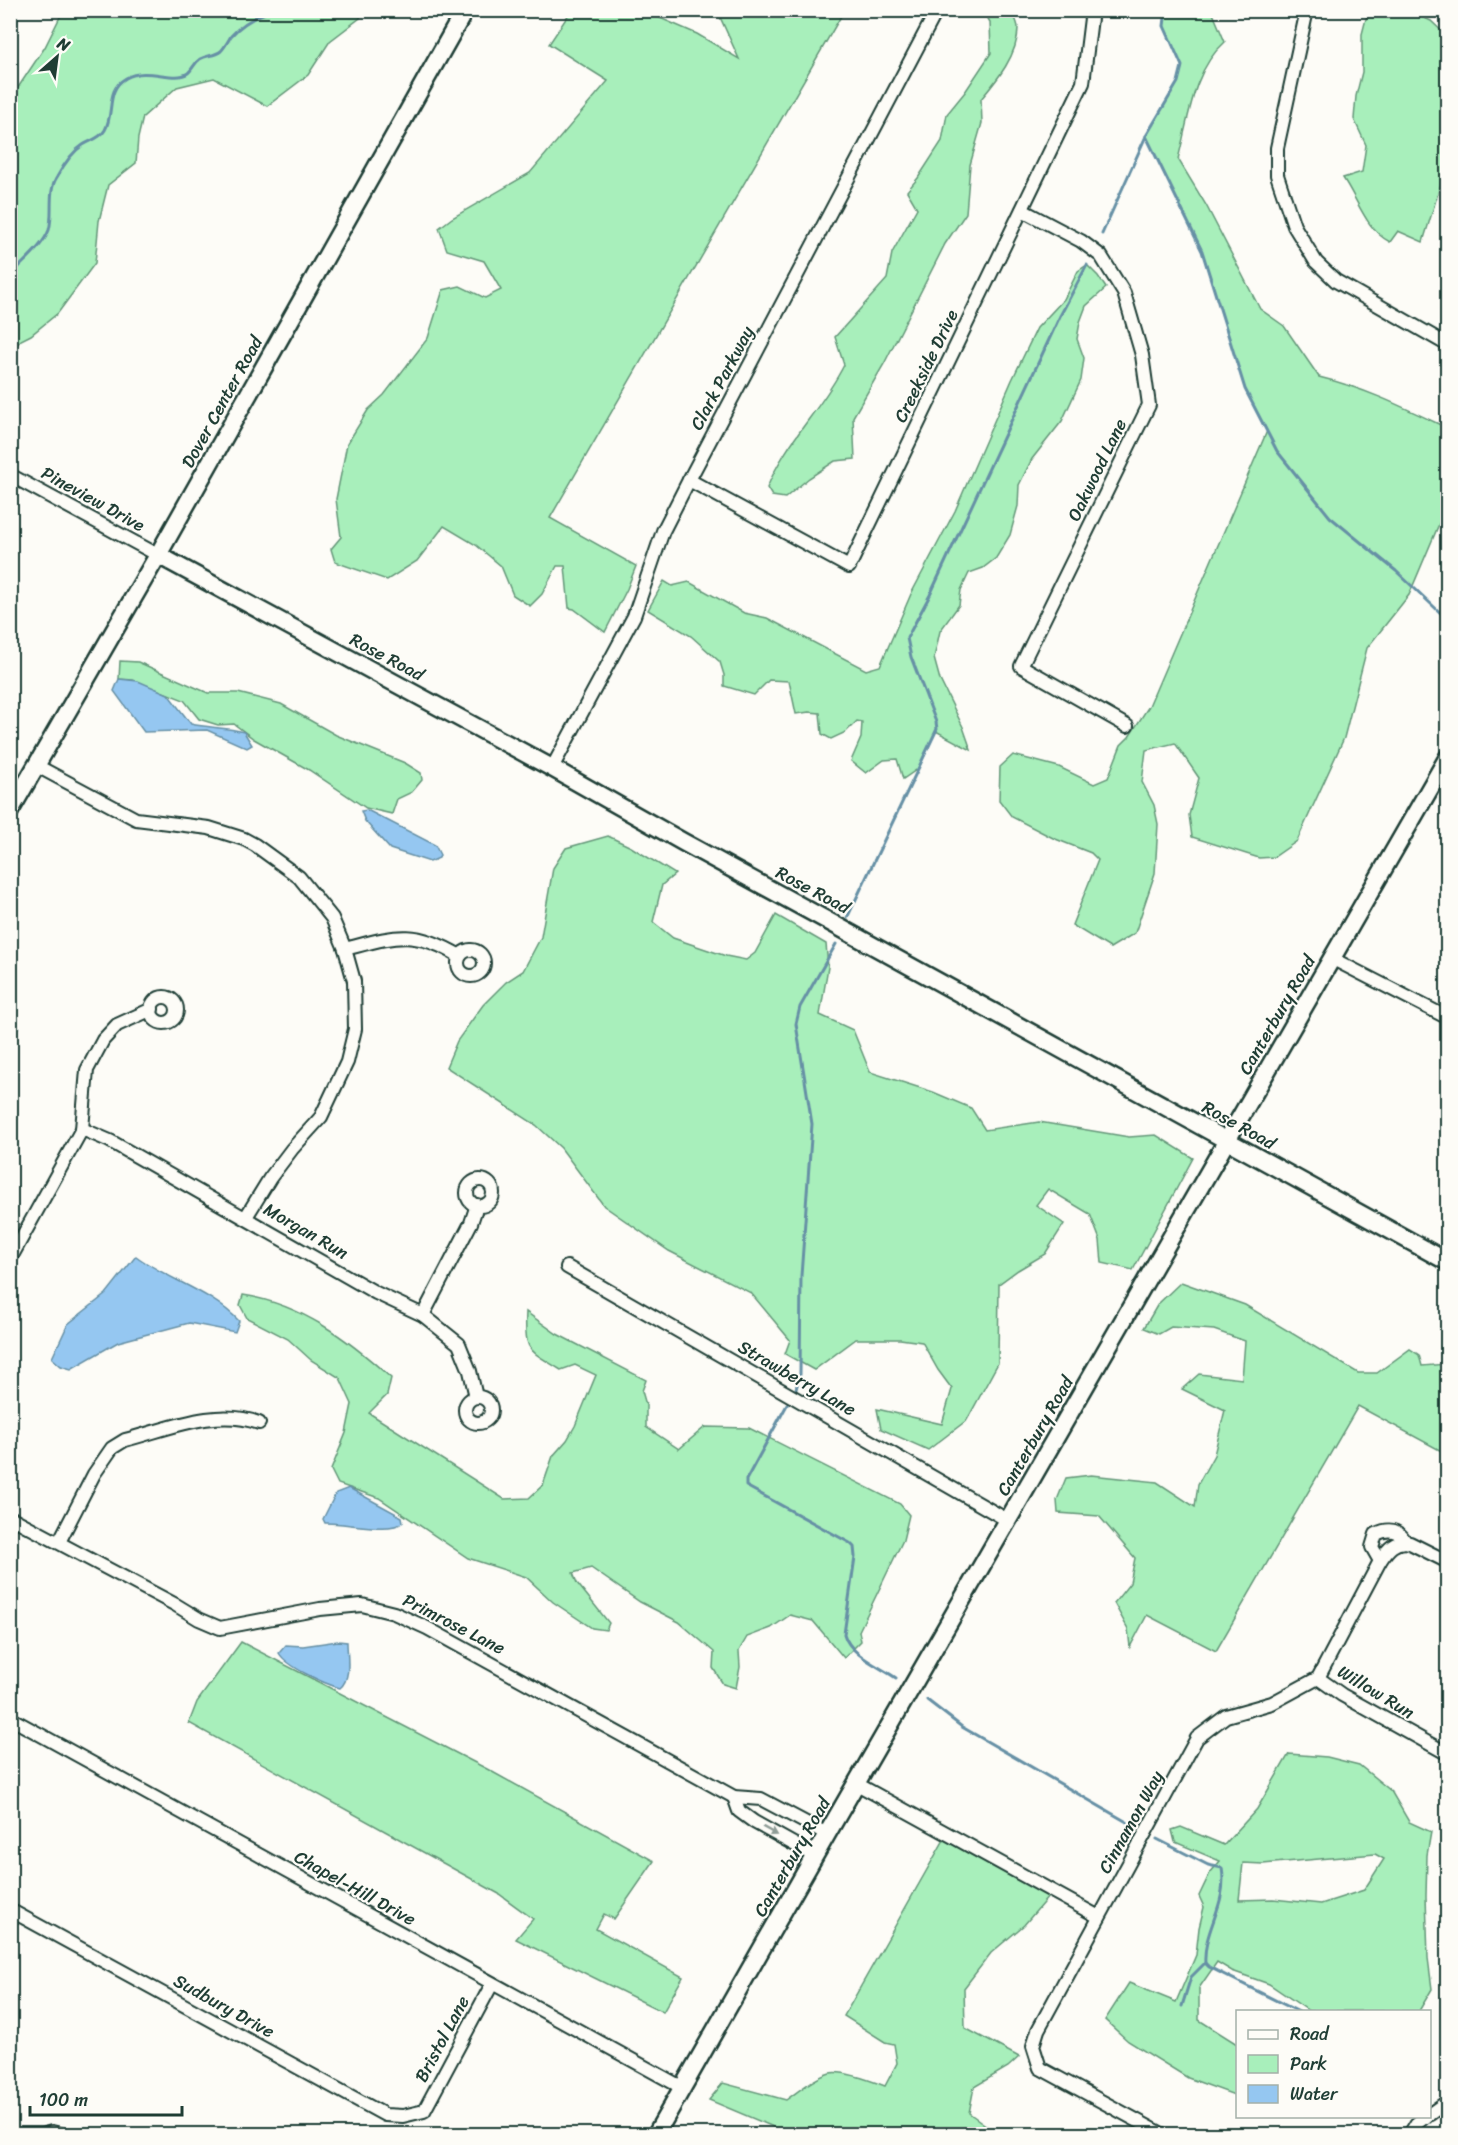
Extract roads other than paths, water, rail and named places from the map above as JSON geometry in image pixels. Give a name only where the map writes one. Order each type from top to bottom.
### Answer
[{"type":"street","name":"Dover Center Road","points":[[10,812],[158,555],[465,10]]},
{"type":"street","name":"Clark Parkway","points":[[552,768],[634,616],[663,531],[937,10]]},
{"type":"street","name":"Creekside Drive","points":[[689,480],[849,567],[1083,83],[1092,10]]},
{"type":"street","points":[[1307,10],[1277,148],[1277,175],[1294,226],[1316,262],[1336,281],[1446,342]]},
{"type":"street","name":"Oakwood Lane","points":[[1022,210],[1081,241],[1101,256],[1124,293],[1142,355],[1149,405],[1021,666],[1127,726]]},
{"type":"street","name":"Pineview Drive","points":[[10,475],[158,555]]},
{"type":"street","name":"Rose Road","points":[[158,555],[552,768],[1448,1262]]},
{"type":"street","name":"Canterbury Road","points":[[656,2134],[1448,757]]},
{"type":"street","points":[[37,766],[136,819],[209,828],[244,839],[266,851],[290,869],[307,885],[332,918],[345,949],[354,981],[355,1029],[347,1062],[321,1117],[276,1171],[246,1217]]},
{"type":"street","points":[[345,949],[392,937],[410,937],[438,942],[460,956]]},
{"type":"street","points":[[1331,958],[1448,1018]]},
{"type":"street","points":[[10,1259],[82,1130],[87,1070],[103,1040],[117,1025],[152,1009]]},
{"type":"street","name":"Morgan Run","points":[[82,1130],[110,1141],[376,1293],[423,1315],[459,1344],[470,1371],[476,1397]]},
{"type":"street","points":[[423,1315],[471,1224],[477,1205]]},
{"type":"street","name":"Strawberry Lane","points":[[567,1267],[1009,1521]]},
{"type":"street","points":[[59,1542],[94,1474],[112,1448],[125,1440],[222,1416],[244,1418],[259,1423]]},
{"type":"street","name":"Primrose Lane","points":[[10,1517],[220,1629],[320,1609],[362,1605],[394,1613],[427,1628],[734,1797],[761,1799],[827,1834]]},
{"type":"street","points":[[1380,1562],[1372,1547],[1376,1534],[1388,1529],[1394,1530],[1405,1541],[1448,1562]]},
{"type":"street","points":[[1318,1678],[1387,1550],[1405,1541]]},
{"type":"street","name":"Willow Run","points":[[1318,1678],[1342,1695],[1448,1754]]},
{"type":"street","name":"Cinnamon Way","points":[[1162,2134],[1040,2068],[1033,2046],[1038,2030],[1197,1738],[1226,1716],[1272,1703],[1318,1678]]},
{"type":"street","name":"Chapel-Hill Drive","points":[[10,1718],[683,2088]]},
{"type":"street","points":[[857,1784],[1100,1917]]},
{"type":"street","name":"Primrose Lane","points":[[734,1797],[739,1810],[754,1822],[815,1856]]},
{"type":"street","name":"Sudbury Drive","points":[[10,1910],[386,2115],[403,2116],[424,2111]]},
{"type":"street","name":"Bristol Lane","points":[[424,2111],[492,1984]]},
{"type":"street","points":[[1431,2113],[1448,2101]]},
{"type":"street","points":[[1410,2134],[1416,2124],[1424,2118]]},
{"type":"street","points":[[45,2134],[52,2132],[61,2134]]},
{"type":"water","points":[[119,679],[138,681],[168,694],[191,724],[244,732],[252,745],[247,748],[207,730],[144,732],[114,691]]},
{"type":"water","points":[[367,810],[435,845],[440,855],[439,858],[430,862],[390,849],[365,821],[361,811]]},
{"type":"water","points":[[136,1256],[228,1311],[239,1321],[235,1332],[189,1323],[118,1342],[71,1369],[61,1366],[52,1358],[68,1324],[106,1294]]},
{"type":"water","points":[[349,1488],[402,1517],[403,1522],[388,1527],[325,1523],[323,1519],[336,1493]]},
{"type":"water","points":[[338,1641],[347,1642],[348,1660],[346,1679],[340,1688],[298,1669],[279,1653],[286,1645],[303,1646]]},
{"type":"waterway","points":[[14,272],[38,247],[49,230],[52,189],[65,164],[75,151],[105,130],[113,95],[119,83],[134,75],[182,76],[188,73],[200,59],[221,51],[235,31],[245,23],[273,10]]},
{"type":"waterway","points":[[1102,234],[1146,136],[1178,82],[1182,66],[1164,26],[1166,10]]},
{"type":"waterway","points":[[1146,136],[1202,251],[1245,389],[1277,451],[1330,517],[1396,571],[1448,620]]},
{"type":"waterway","points":[[847,918],[937,729],[911,657],[907,638],[930,595],[1060,316],[1087,265]]},
{"type":"waterway","points":[[796,1389],[800,1374],[801,1276],[812,1124],[796,1024],[800,1007],[836,944]]},
{"type":"waterway","points":[[10,1022],[18,1027]]},
{"type":"waterway","points":[[788,1403],[746,1480],[746,1486],[854,1547],[855,1557],[844,1634],[852,1648],[859,1654],[896,1678]]},
{"type":"waterway","points":[[927,1700],[962,1727],[1132,1825]]},
{"type":"waterway","points":[[1157,1839],[1208,1865],[1222,1868],[1222,1894],[1205,1951],[1205,1963],[1295,2010]]},
{"type":"waterway","points":[[1182,2006],[1191,1977],[1205,1963]]}]
